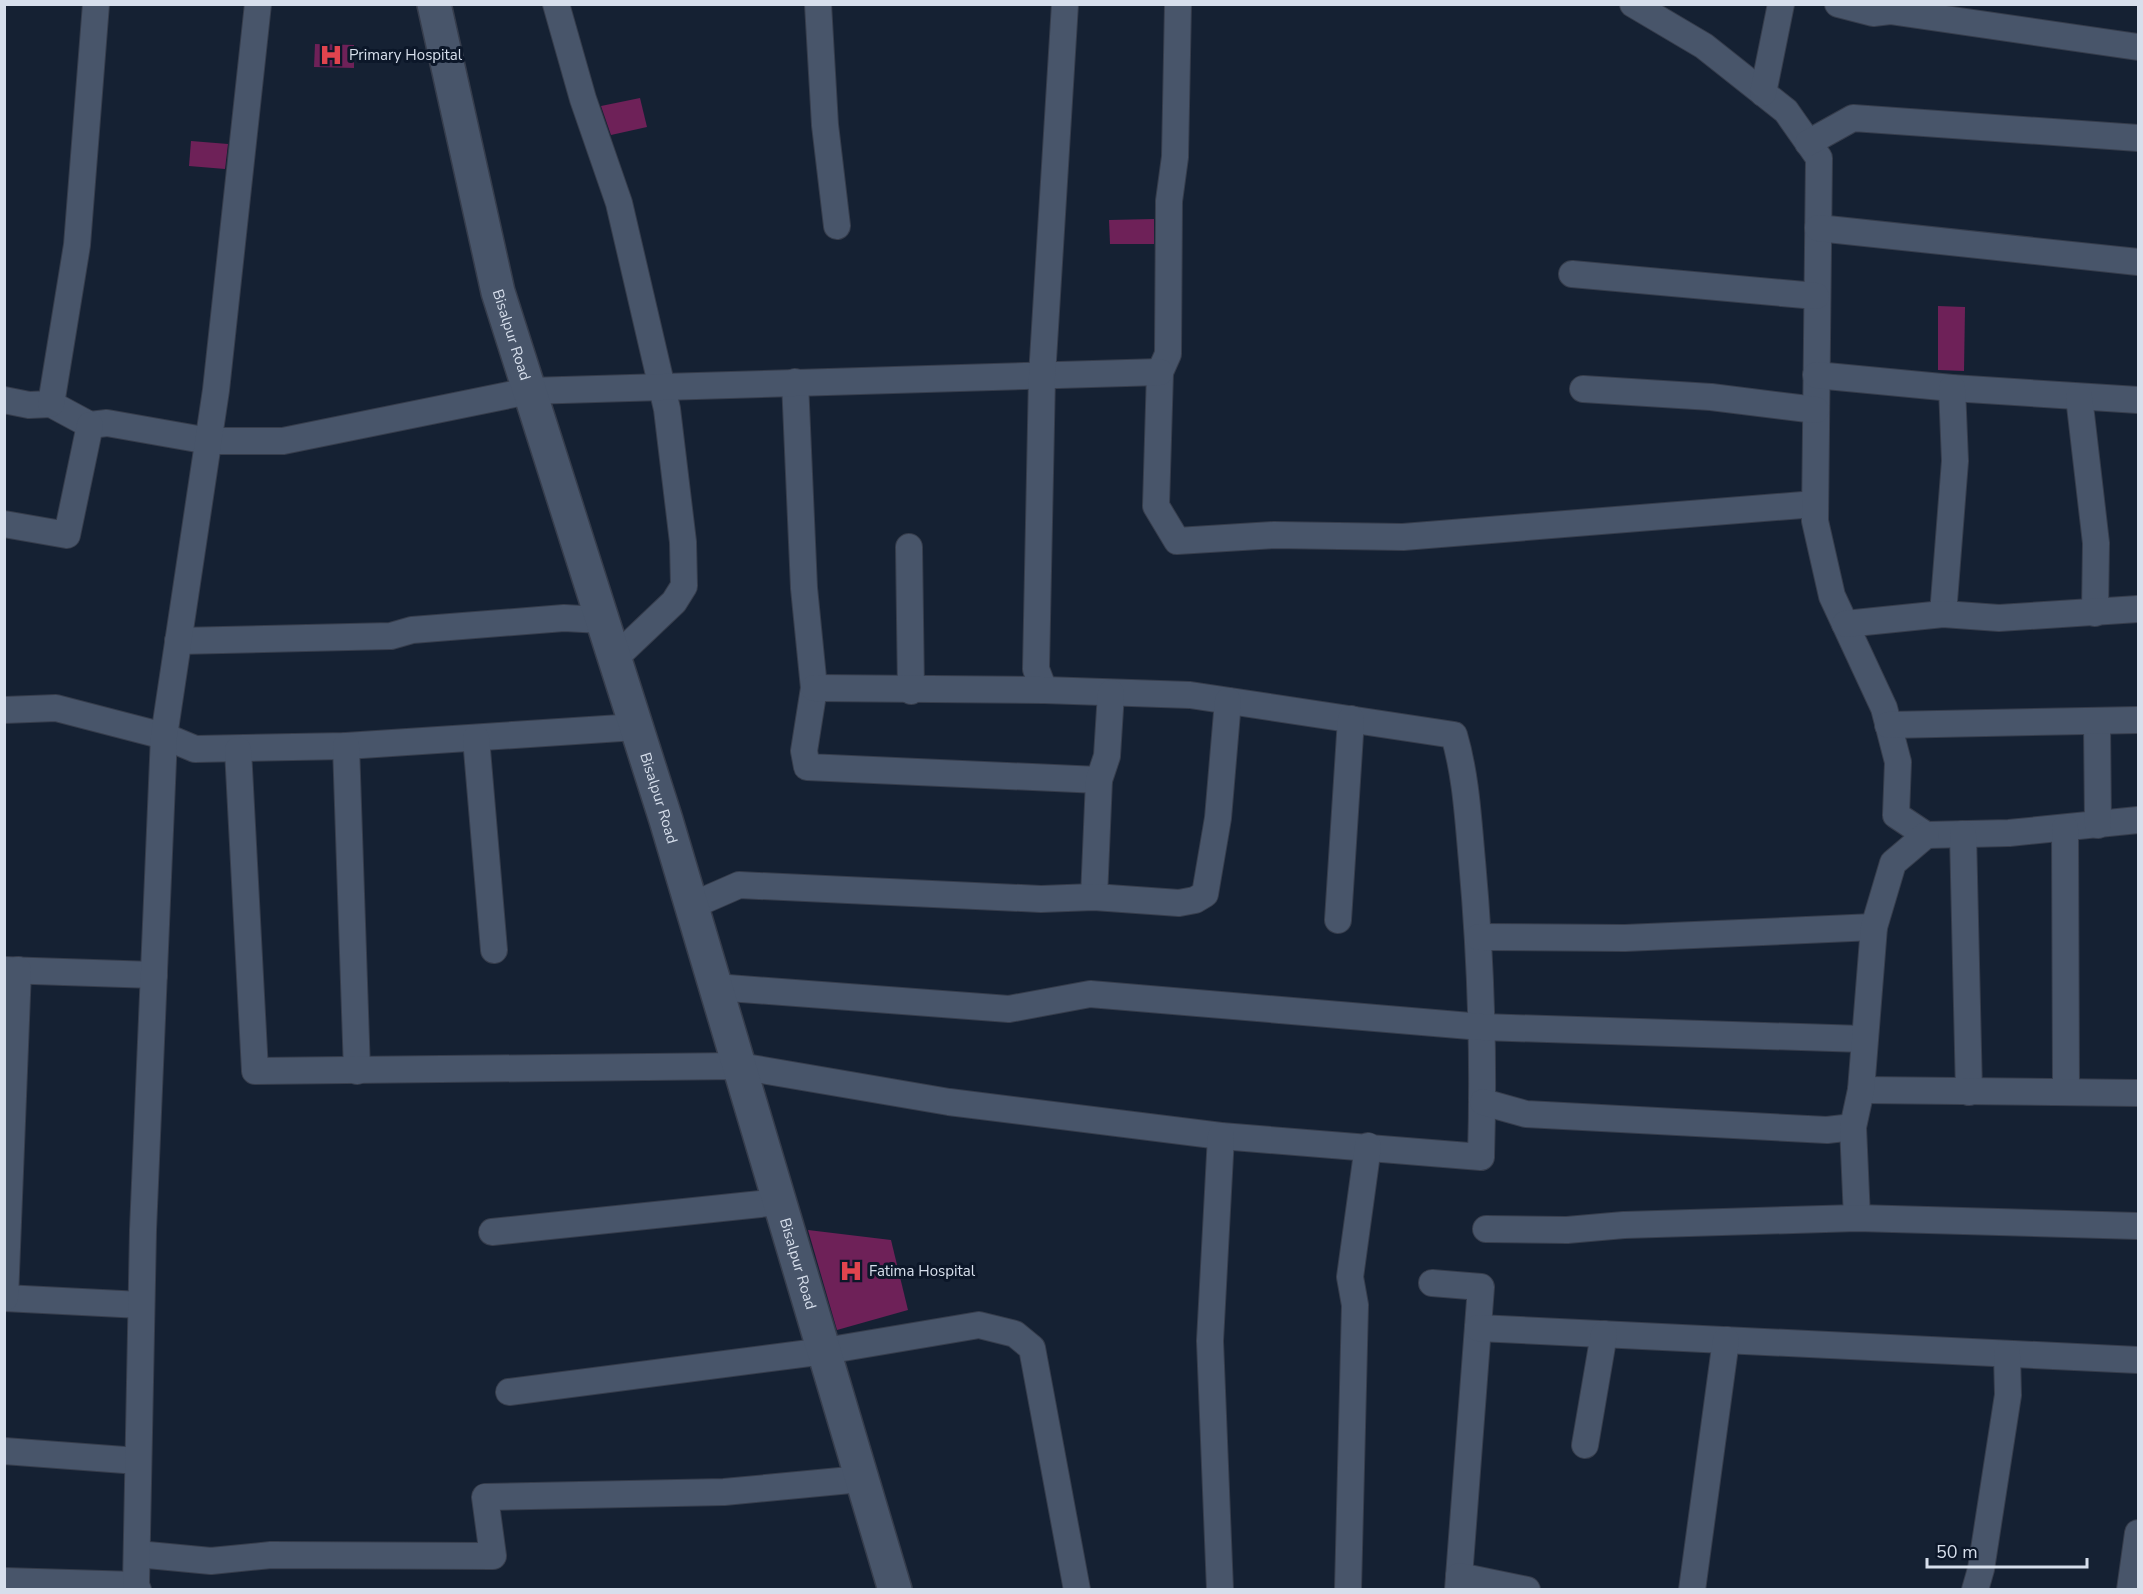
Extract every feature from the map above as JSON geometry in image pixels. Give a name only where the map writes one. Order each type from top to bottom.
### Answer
[{"type":"main road","name":"Bisalpur Road","points":[[434,4],[498,292],[691,906],[895,1590]]},
{"type":"street","points":[[51,404],[77,245],[96,4]]},
{"type":"street","points":[[4,1581],[137,1587],[141,1305],[164,736],[209,441],[258,4]]},
{"type":"street","points":[[555,4],[583,99],[619,202],[671,435],[683,542],[684,585],[674,602],[614,658]]},
{"type":"street","points":[[818,4],[825,125],[837,226]]},
{"type":"street","points":[[1044,690],[1036,669],[1042,376],[1065,4]]},
{"type":"street","points":[[1178,4],[1175,157],[1169,201],[1168,354],[1160,372],[1156,506],[1178,540],[1274,535],[1403,537],[1815,504]]},
{"type":"street","points":[[1633,4],[1704,46],[1786,111],[1820,158],[1816,296],[1815,521],[1832,597],[1884,708],[1898,762],[1896,815],[1926,835],[2065,828],[2139,820]]},
{"type":"street","points":[[1763,93],[1780,4]]},
{"type":"street","points":[[1838,4],[1874,13],[1890,11],[2139,47]]},
{"type":"street","points":[[1809,143],[1853,118],[2139,138]]},
{"type":"street","points":[[1818,228],[2139,262]]},
{"type":"street","points":[[1572,274],[1816,296]]},
{"type":"street","points":[[4,400],[29,405],[51,404],[90,424],[106,423],[209,441],[282,441],[529,391],[661,385],[1160,372]]},
{"type":"street","points":[[1816,375],[1952,388],[2139,400]]},
{"type":"street","points":[[795,382],[804,588],[814,688],[804,751],[807,767],[1100,780]]},
{"type":"street","points":[[1943,614],[1955,461],[1952,388]]},
{"type":"street","points":[[1583,389],[1711,396],[1815,410]]},
{"type":"street","points":[[2079,397],[2096,543],[2095,612]]},
{"type":"street","points":[[4,524],[67,535],[90,424]]},
{"type":"street","points":[[909,547],[911,691]]},
{"type":"street","points":[[1845,624],[1943,614],[1999,618],[2139,609]]},
{"type":"street","points":[[178,641],[391,636],[412,630],[564,618],[602,620]]},
{"type":"street","points":[[238,750],[255,1071],[739,1066],[949,1102],[1221,1136],[1368,1146],[1481,1157],[1483,1102],[1479,937],[1463,767],[1454,735],[1190,695],[1044,690],[911,691],[814,688]]},
{"type":"street","points":[[1094,897],[1100,780],[1107,756],[1111,693]]},
{"type":"street","points":[[691,906],[739,885],[1041,899],[1094,897],[1179,903],[1195,900],[1205,894],[1218,818],[1228,701]]},
{"type":"street","points":[[4,710],[56,708],[164,736],[195,749],[238,750],[346,746],[636,727]]},
{"type":"street","points":[[1338,920],[1351,719]]},
{"type":"street","points":[[1888,725],[2097,723],[2139,720]]},
{"type":"street","points":[[2097,723],[2098,825]]},
{"type":"street","points":[[476,738],[494,950]]},
{"type":"street","points":[[346,746],[357,1071]]},
{"type":"street","points":[[2065,828],[2066,1092]]},
{"type":"street","points":[[1964,834],[1969,1092]]},
{"type":"street","points":[[1857,1218],[1853,1127],[1861,1090],[1863,1039],[1874,927],[1893,863],[1926,835]]},
{"type":"street","points":[[1479,937],[1625,938],[1874,927]]},
{"type":"street","points":[[141,1305],[5,1298],[11,970],[154,975]]},
{"type":"street","points":[[715,987],[1008,1009],[1090,994],[1482,1027],[1863,1039]]},
{"type":"street","points":[[1861,1090],[2139,1093]]},
{"type":"street","points":[[1483,1102],[1526,1114],[1827,1130],[1853,1127]]},
{"type":"street","points":[[1220,1590],[1210,1341],[1221,1136]]},
{"type":"street","points":[[1348,1590],[1355,1305],[1350,1277],[1368,1146]]},
{"type":"street","points":[[492,1232],[779,1202]]},
{"type":"street","points":[[1486,1229],[1567,1230],[1636,1225],[1857,1218],[2139,1226]]},
{"type":"street","points":[[1432,1283],[1481,1287],[1459,1583],[1527,1590]]},
{"type":"street","points":[[509,1392],[823,1350],[979,1325],[1015,1334],[1032,1348],[1077,1590]]},
{"type":"street","points":[[1478,1328],[2139,1360]]},
{"type":"street","points":[[1585,1445],[1604,1334]]},
{"type":"street","points":[[1692,1590],[1726,1340]]},
{"type":"street","points":[[1975,1590],[1981,1569],[2008,1395],[2007,1354]]},
{"type":"street","points":[[4,1451],[138,1461]]},
{"type":"street","points":[[137,1554],[211,1561],[271,1555],[493,1556],[484,1497],[724,1492],[861,1479]]},
{"type":"street","points":[[2130,1590],[2139,1533]]},
{"type":"building","points":[[315,44],[354,45],[354,68],[314,67]]},
{"type":"building","points":[[640,98],[647,127],[611,135],[601,106]]},
{"type":"building","points":[[191,141],[228,144],[225,169],[189,166]]},
{"type":"building","points":[[1154,219],[1154,244],[1110,244],[1109,220]]},
{"type":"building","points":[[1938,306],[1965,307],[1964,371],[1938,370]]},
{"type":"building","points":[[808,1230],[891,1240],[908,1310],[837,1330]]},
{"type":"place","name":"Primary Hospital","points":[[331,55]]},
{"type":"place","name":"Fatima Hospital","points":[[851,1271]]}]
